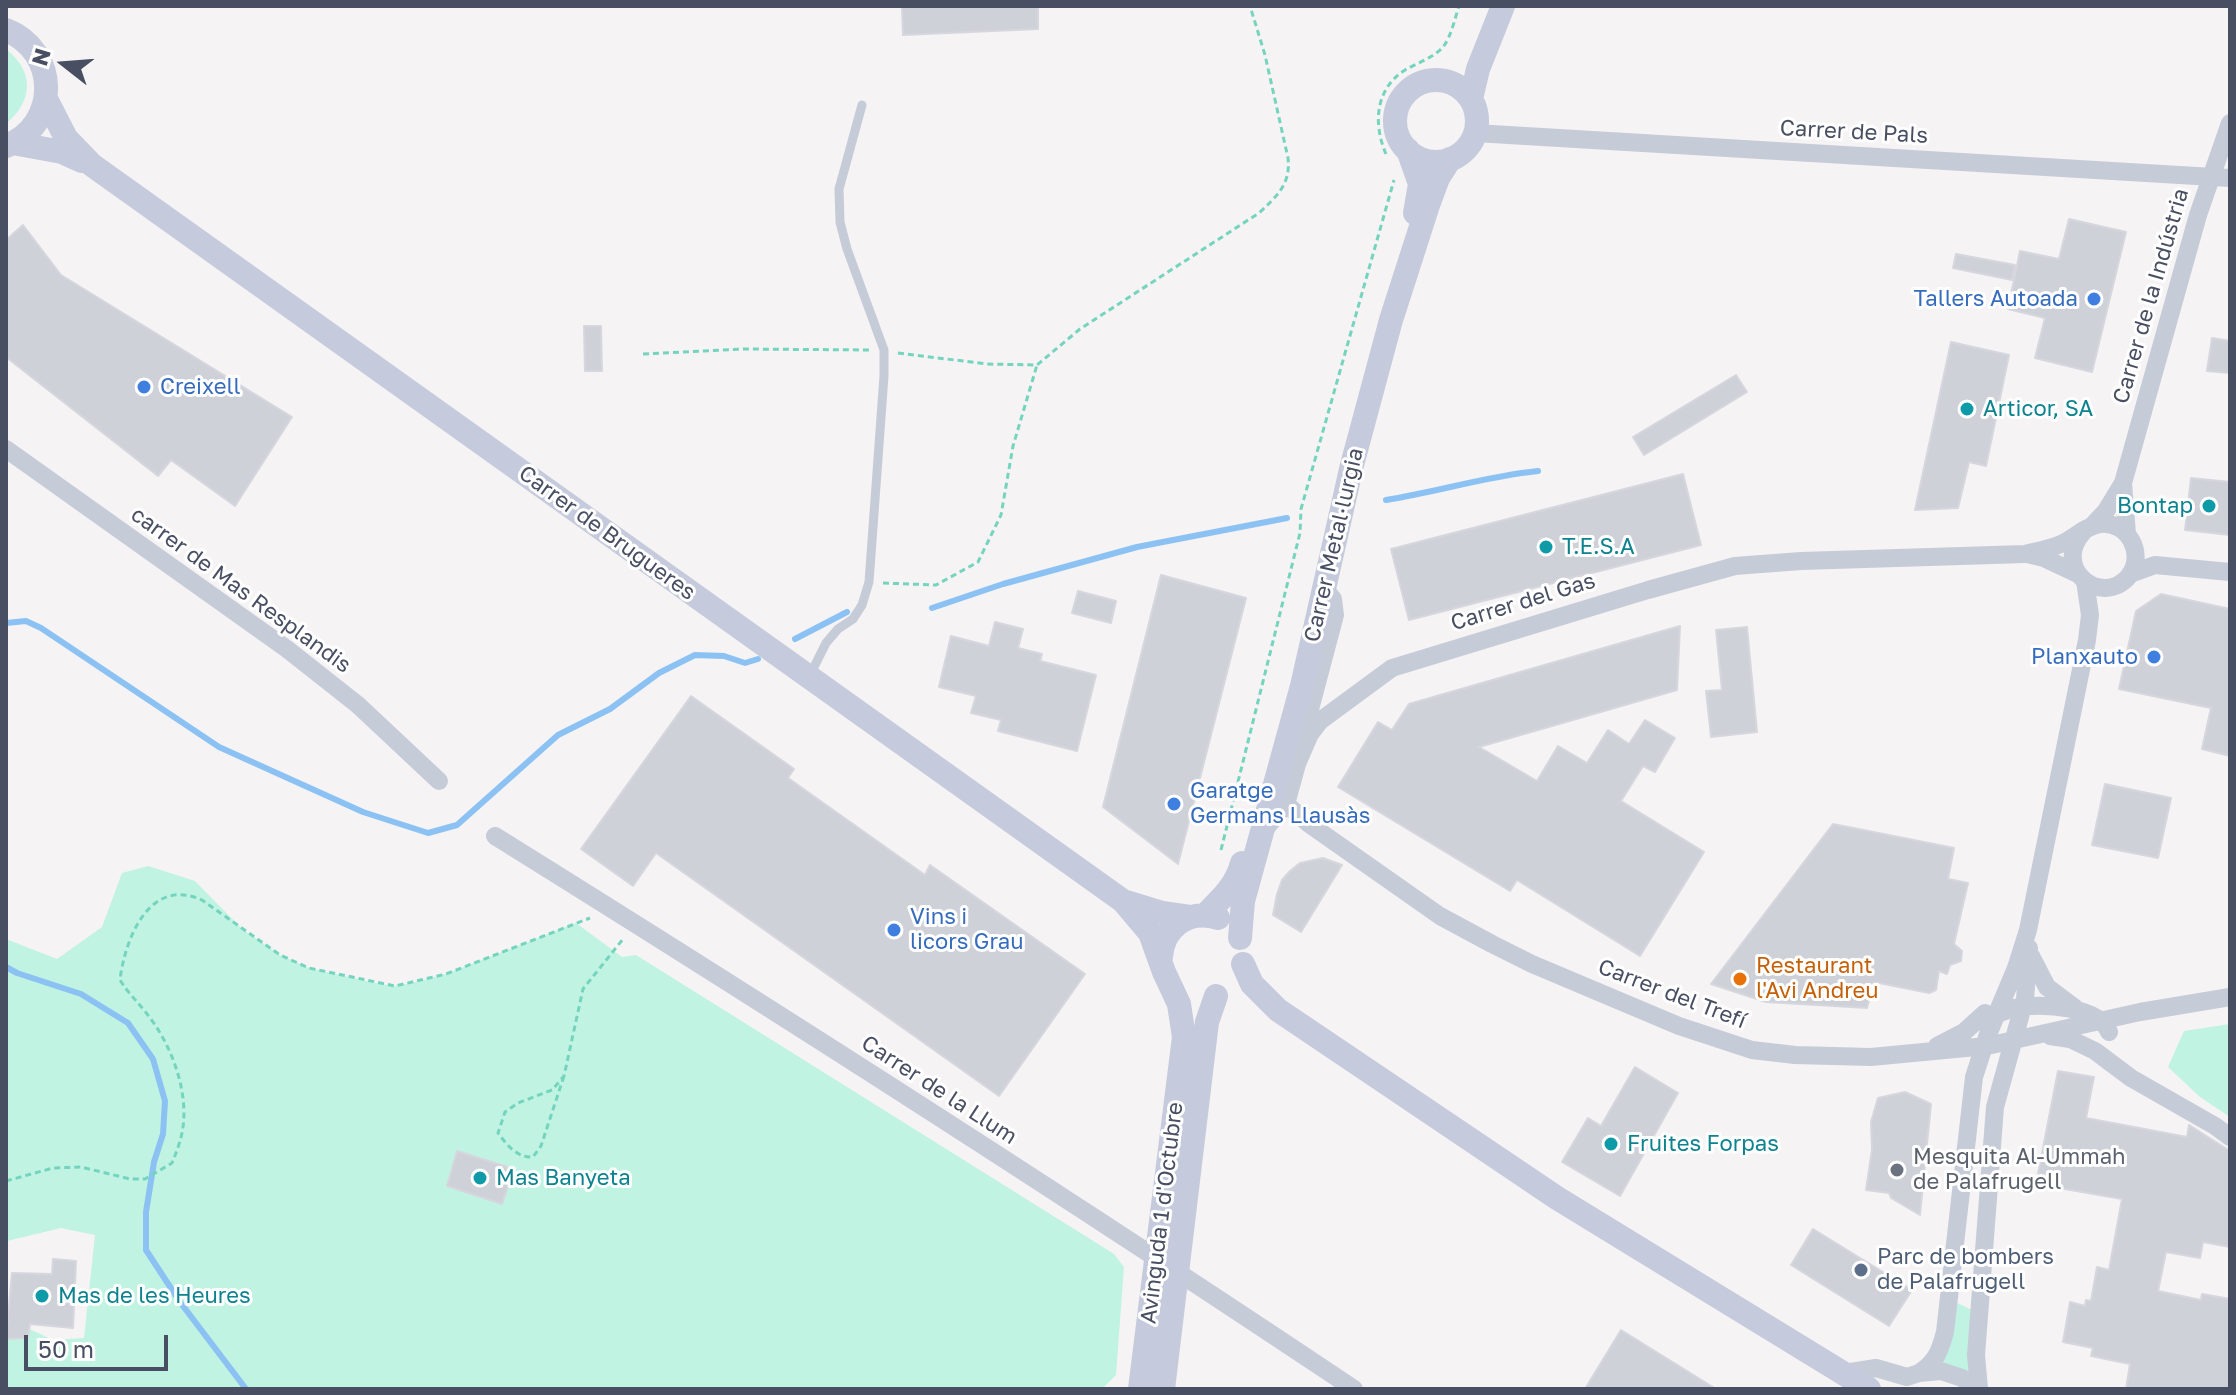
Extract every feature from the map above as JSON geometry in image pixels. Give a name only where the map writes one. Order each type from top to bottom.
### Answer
[{"type":"main road","points":[[1433,80],[1455,84],[1471,99],[1477,116],[1475,133],[1465,149],[1450,159],[1396,160],[1398,107],[1411,88],[1457,70],[1469,55],[1489,6]]},
{"type":"main road","points":[[1471,99],[1478,69],[1503,6]]},
{"type":"main road","name":"Carrer de Brugueres","points":[[6,30],[26,41],[41,60],[46,75],[46,99],[66,138],[92,165],[1123,901]]},
{"type":"main road","points":[[10,145],[37,122],[46,99]]},
{"type":"main road","name":"Carrer de Brugueres","points":[[10,145],[62,152],[92,165]]},
{"type":"main road","name":"Carrer Metal·lurgia","points":[[1240,938],[1243,901],[1302,686],[1352,465],[1391,320],[1428,205],[1438,178],[1450,159]]},
{"type":"main road","name":"Carrer Metal·lurgia","points":[[1198,916],[1229,891],[1241,868],[1325,525],[1375,337],[1415,212],[1420,184],[1396,160]]},
{"type":"main road","points":[[1123,901],[1162,913],[1198,916],[1229,924],[1240,938],[1244,951],[1243,964],[1234,984],[1219,995],[1195,1039],[1183,1018],[1150,933],[1123,901]]},
{"type":"main road","points":[[1161,957],[1171,930],[1198,916]]},
{"type":"main road","points":[[1243,964],[1252,984],[1278,1010],[1557,1198],[1869,1389]]},
{"type":"main road","points":[[1172,984],[1192,997],[1219,995],[1278,1010]]},
{"type":"main road","name":"Avinguda 1 d'Octubre","points":[[1140,1389],[1156,1257],[1195,1039]]},
{"type":"main road","name":"Avinguda 1 d'Octubre","points":[[1163,1389],[1179,1272],[1195,1039]]},
{"type":"street","name":"Carrer de la Indústria","points":[[2088,529],[2106,511],[2123,483],[2194,230],[2221,177],[2230,123]]},
{"type":"street","name":"Carrer de Pals","points":[[1475,133],[2221,177]]},
{"type":"street","name":"carrer de Mas Resplandis","points":[[6,449],[287,649],[358,705],[439,781]]},
{"type":"street","name":"Carrer de la Indústria","points":[[2123,483],[2130,539]]},
{"type":"street","points":[[1919,1373],[1932,1364],[1942,1347],[1973,1085],[1994,1036],[2028,930],[2087,640],[2090,615],[2081,578],[2072,559],[2073,551],[2088,529],[2107,524],[2159,561],[2172,565]]},
{"type":"street","name":"Carrer del Gas","points":[[1263,831],[1286,804],[1297,764],[1310,734],[1320,721],[1392,668],[1697,575],[1759,563],[2025,554],[2060,545],[2088,529]]},
{"type":"street","points":[[2087,640],[2097,615],[2136,556],[2130,539]]},
{"type":"street","name":"Carrer del Gas","points":[[2025,554],[2044,558],[2081,578]]},
{"type":"street","points":[[2081,578],[2100,587],[2123,580],[2147,566],[2172,565],[2230,572]]},
{"type":"street","points":[[1310,734],[1308,717],[1335,615],[1333,599],[1324,588]]},
{"type":"street","name":"Carrer del Trefí","points":[[1286,804],[1309,824],[1463,929],[1532,964],[1679,1026],[1752,1050],[1871,1057],[1929,1052],[1972,1037],[1994,1036]]},
{"type":"street","name":"Carrer de la Llum","points":[[495,836],[1156,1257],[1354,1389]]},
{"type":"street","points":[[1994,1036],[2023,1007],[2030,954],[2028,930]]},
{"type":"street","points":[[2030,954],[2047,987],[2066,1004],[2105,1027],[2110,1057],[2118,1068]]},
{"type":"street","points":[[1994,1036],[2039,1036],[2105,1027],[2121,1016],[2230,997]]},
{"type":"street","points":[[1994,1036],[2023,1007],[2081,1011]]},
{"type":"street","points":[[1978,1389],[1976,1355],[1991,1139],[1989,1098],[1999,1053],[1994,1036]]},
{"type":"street","points":[[2039,1036],[2080,1043],[2131,1078],[2230,1137]]},
{"type":"street","points":[[1929,1052],[1962,1058],[1973,1085]]},
{"type":"street","points":[[1952,1272],[1958,1294],[1966,1299],[1972,1298],[1980,1290]]},
{"type":"street","points":[[1844,1373],[1876,1368],[1899,1376],[1941,1371],[1962,1378],[1978,1389]]},
{"type":"lane","points":[[808,678],[826,643],[838,629],[853,619],[862,605],[869,582],[884,350],[847,249],[840,222],[839,189],[862,105]]},
{"type":"path","points":[[869,582],[936,585],[978,562],[1001,515],[1013,446],[1037,365],[1080,329],[1259,213],[1279,194],[1290,174],[1288,158],[1265,55],[1250,6]]},
{"type":"path","points":[[1221,850],[1300,533],[1301,509],[1391,197],[1396,160],[1378,127],[1380,101],[1397,75],[1444,46],[1459,6]]},
{"type":"path","points":[[643,354],[744,349],[884,350],[987,364],[1037,365]]},
{"type":"path","points":[[6,1181],[53,1168],[81,1167],[130,1179],[145,1179],[172,1163],[183,1131],[181,1081],[172,1057],[149,1016],[129,995],[120,980],[126,945],[138,921],[154,905],[178,893],[202,900],[280,955],[309,968],[395,986],[446,974],[613,910]]},
{"type":"path","points":[[564,1076],[552,1090],[518,1103],[505,1112],[498,1133],[508,1147],[525,1158],[533,1157],[541,1146],[564,1076],[583,989],[635,923]]},
{"type":"green space","points":[[6,49],[22,67],[27,86],[21,106],[6,124]]},
{"type":"green space","points":[[148,866],[195,881],[242,929],[280,955],[309,968],[395,986],[446,974],[576,923],[622,957],[636,955],[1114,1254],[1124,1267],[1116,1375],[1102,1389],[6,1389],[6,1318],[53,1340],[84,1338],[95,1235],[61,1228],[7,1241],[6,1244],[6,939],[57,959],[102,927],[122,873]]},
{"type":"green space","points":[[2230,1024],[2230,1117],[2200,1097],[2168,1067],[2184,1031]]},
{"type":"green space","points":[[1955,1302],[1974,1311],[1970,1379],[1942,1368]]},
{"type":"building","points":[[902,6],[1038,6],[1038,29],[903,35]]},
{"type":"building","points":[[2069,219],[2126,232],[2092,372],[2035,358],[2045,318],[2008,309],[2020,251],[2059,259]]},
{"type":"building","name":"Creixell","points":[[23,225],[61,275],[292,417],[235,506],[171,460],[158,476],[6,357],[6,240]]},
{"type":"building","points":[[1956,254],[2015,265],[2012,280],[1953,268]]},
{"type":"building","points":[[584,326],[601,326],[602,371],[585,371]]},
{"type":"building","points":[[2212,338],[2230,341],[2230,373],[2207,371]]},
{"type":"building","name":"Articor, SA","points":[[1951,342],[2009,355],[1986,466],[1969,462],[1958,508],[1915,510]]},
{"type":"building","points":[[1736,375],[1747,392],[1644,455],[1633,437]]},
{"type":"building","name":"T.E.S.A","points":[[1683,474],[1701,545],[1409,620],[1391,549]]},
{"type":"building","name":"Bontap","points":[[2191,478],[2230,482],[2230,535],[2185,530]]},
{"type":"building","points":[[1161,575],[1246,598],[1178,864],[1103,807]]},
{"type":"building","points":[[1078,591],[1116,601],[1111,623],[1072,613]]},
{"type":"building","points":[[2161,594],[2230,609],[2230,756],[2202,749],[2211,708],[2119,689],[2136,611]]},
{"type":"building","points":[[995,622],[1023,629],[1018,648],[1042,654],[1040,661],[1096,675],[1077,751],[998,731],[1001,720],[971,713],[976,696],[939,687],[951,636],[989,646]]},
{"type":"building","points":[[1680,626],[1677,690],[1479,747],[1537,781],[1558,746],[1587,763],[1608,730],[1629,744],[1645,720],[1675,738],[1655,772],[1643,766],[1621,801],[1704,852],[1640,956],[1517,880],[1510,891],[1338,787],[1378,722],[1392,730],[1409,704]]},
{"type":"building","points":[[1747,627],[1757,732],[1711,737],[1706,691],[1722,690],[1716,630]]},
{"type":"building","name":"Vins i licors Grau","points":[[691,696],[794,769],[788,778],[925,875],[930,865],[1085,974],[999,1096],[656,853],[633,886],[581,849]]},
{"type":"building","points":[[2105,784],[2171,798],[2158,858],[2092,845]]},
{"type":"building","points":[[1833,824],[1954,848],[1948,879],[1968,883],[1954,944],[1962,951],[1961,961],[1950,965],[1947,974],[1939,971],[1936,990],[1929,993],[1874,982],[1867,1008],[1766,1002],[1711,984]]},
{"type":"building","points":[[1323,858],[1342,865],[1301,932],[1273,915],[1277,894],[1282,880],[1300,863]]},
{"type":"building","name":"Fruites Forpas","points":[[1635,1067],[1678,1093],[1620,1196],[1562,1162],[1588,1118],[1601,1126]]},
{"type":"building","points":[[2058,1071],[2094,1077],[2086,1118],[2187,1137],[2189,1125],[2230,1151],[2230,1247],[2203,1242],[2200,1258],[2166,1252],[2158,1291],[2201,1300],[2202,1294],[2230,1299],[2230,1389],[2126,1389],[2130,1364],[2091,1356],[2093,1348],[2063,1342],[2070,1302],[2085,1306],[2086,1300],[2091,1301],[2097,1267],[2109,1270],[2122,1199],[2036,1184]]},
{"type":"building","name":"Mesquita Al-Ummah de Palafrugell","points":[[1905,1092],[1931,1104],[1920,1215],[1891,1198],[1889,1193],[1866,1190],[1872,1150],[1871,1122],[1878,1098]]},
{"type":"building","name":"Mas Banyeta","points":[[457,1151],[514,1169],[502,1204],[447,1186]]},
{"type":"building","points":[[1813,1229],[1912,1290],[1889,1326],[1791,1265]]},
{"type":"building","name":"Mas de les Heures","points":[[53,1259],[76,1261],[73,1328],[30,1324],[28,1338],[6,1339],[12,1273],[52,1274]]},
{"type":"building","points":[[1621,1330],[1716,1389],[1585,1389]]},
{"type":"waterway","points":[[1386,500],[1538,471]]},
{"type":"waterway","points":[[932,608],[1003,584],[1137,547],[1287,518]]},
{"type":"waterway","points":[[795,639],[847,612]]},
{"type":"waterway","points":[[6,623],[26,621],[41,628],[219,747],[363,812],[428,833],[457,825],[558,735],[610,709],[659,673],[695,655],[724,656],[745,663],[758,659]]},
{"type":"waterway","points":[[6,967],[81,994],[128,1023],[153,1059],[165,1101],[163,1134],[154,1162],[146,1212],[146,1250],[180,1302],[246,1389]]},
{"type":"place","name":"Tallers Autoada","points":[[2094,299]]},
{"type":"place","name":"Creixell","points":[[144,387]]},
{"type":"place","name":"Articor, SA","points":[[1967,409]]},
{"type":"place","name":"Bontap","points":[[2209,506]]},
{"type":"place","name":"T.E.S.A","points":[[1546,547]]},
{"type":"place","name":"Planxauto","points":[[2154,657]]},
{"type":"place","name":"Garatge Germans Llausàs","points":[[1174,804]]},
{"type":"place","name":"Vins i licors Grau","points":[[894,930]]},
{"type":"place","name":"Restaurant l'Avi Andreu","points":[[1740,979]]},
{"type":"place","name":"Fruites Forpas","points":[[1611,1144]]},
{"type":"place","name":"Mesquita Al-Ummah de Palafrugell","points":[[1897,1170]]},
{"type":"place","name":"Mas Banyeta","points":[[480,1178]]},
{"type":"place","name":"Parc de bombers de Palafrugell","points":[[1861,1270]]},
{"type":"place","name":"Mas de les Heures","points":[[42,1296]]}]
